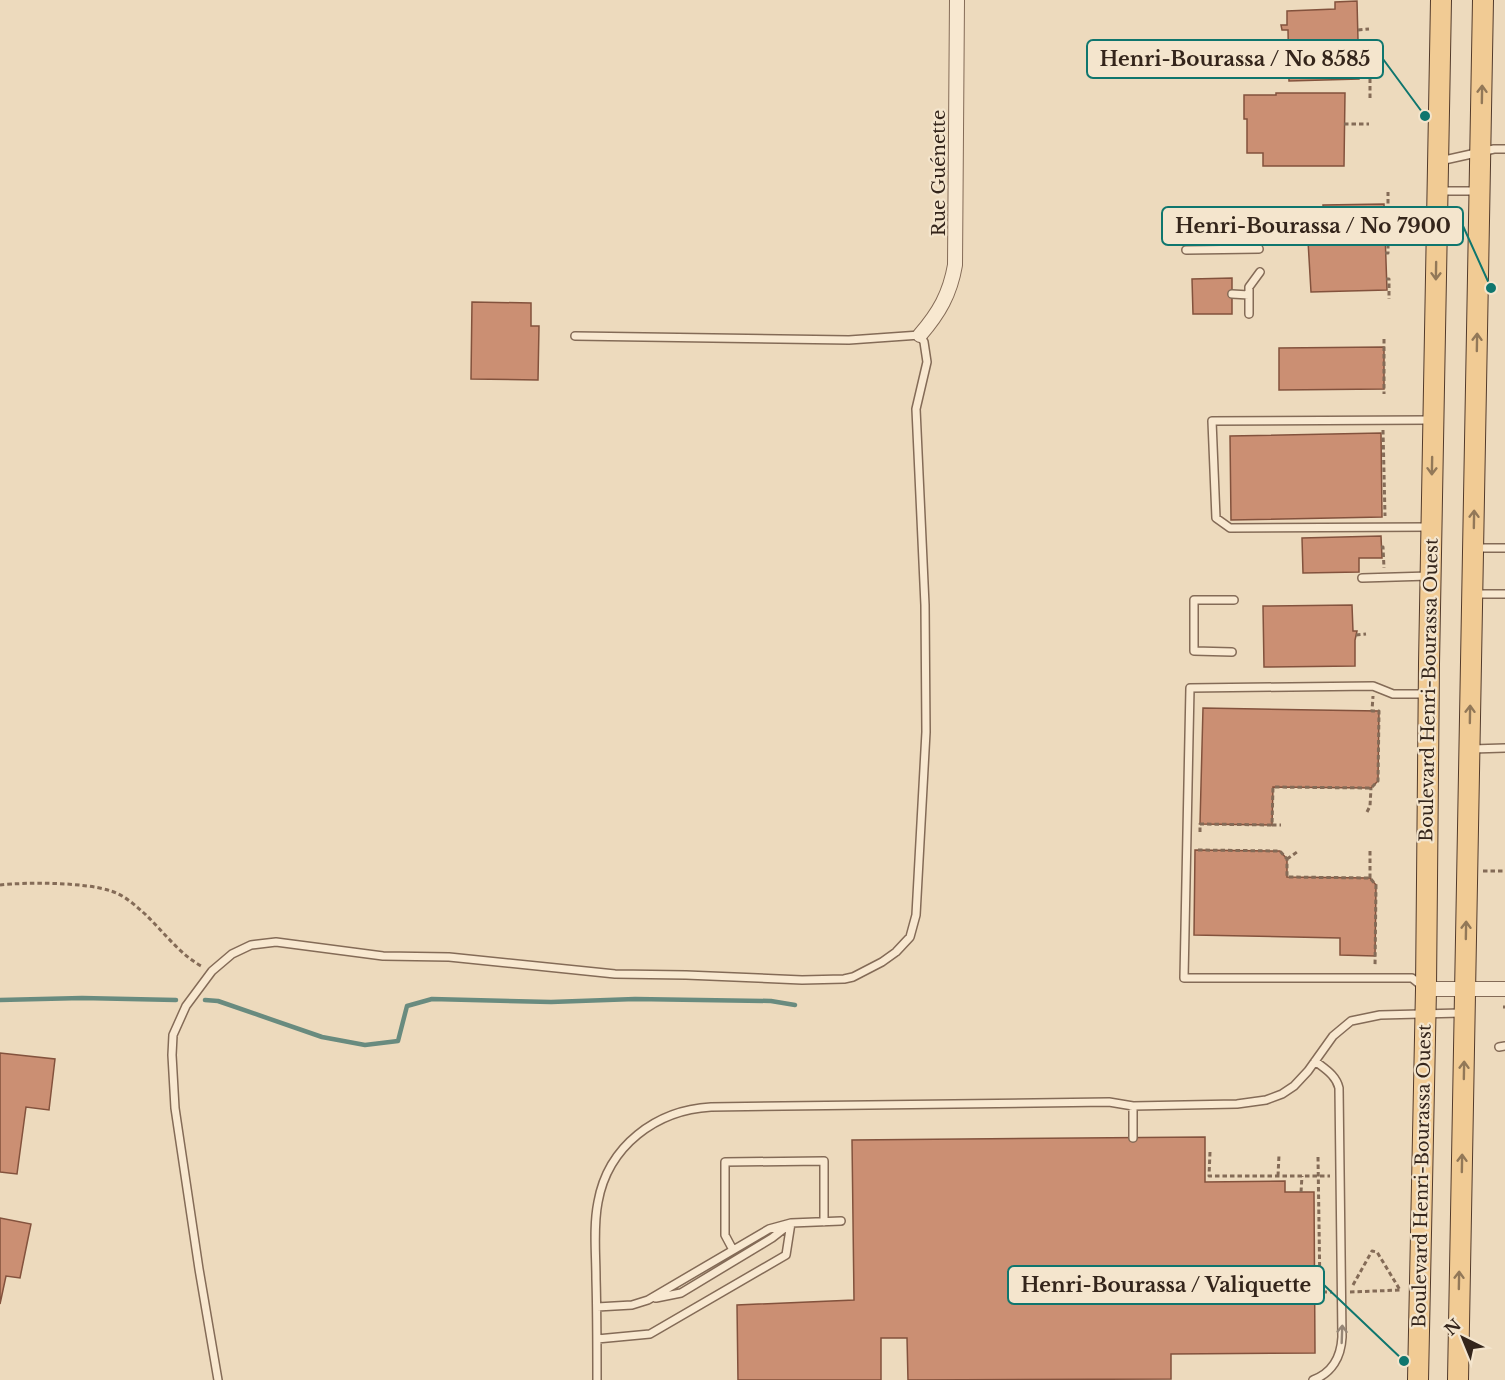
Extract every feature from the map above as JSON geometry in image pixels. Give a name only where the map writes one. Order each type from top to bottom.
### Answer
[{"type":"main road","name":"Boulevard Henri-Bourassa Ouest","points":[[1418,1380],[1441,0]]},
{"type":"main road","points":[[1458,1380],[1483,0]]},
{"type":"street","name":"Rue Guénette","points":[[920,335],[945,301],[952,285],[956,265],[957,0]]},
{"type":"street","points":[[1426,989],[1505,989]]},
{"type":"lane","points":[[1438,162],[1494,149],[1505,149]]},
{"type":"lane","points":[[1437,191],[1480,191]]},
{"type":"lane","points":[[1186,250],[1259,249]]},
{"type":"lane","points":[[1249,314],[1249,287],[1260,272]]},
{"type":"lane","points":[[1232,294],[1249,295]]},
{"type":"lane","points":[[218,1380],[177,1119],[172,1055],[173,1035],[186,1006],[212,971],[232,954],[251,945],[276,942],[383,956],[449,957],[615,974],[844,980],[882,962],[896,952],[910,937],[916,915],[926,732],[925,605],[916,409],[927,362],[924,342],[920,335],[849,340],[575,336]]},
{"type":"lane","points":[[1431,527],[1230,528],[1216,518],[1212,421],[1433,420]]},
{"type":"lane","points":[[1474,548],[1505,548]]},
{"type":"lane","points":[[1362,578],[1430,576]]},
{"type":"lane","points":[[1473,594],[1505,594]]},
{"type":"lane","points":[[1232,652],[1194,651],[1194,600],[1234,600]]},
{"type":"lane","points":[[1426,989],[1412,978],[1184,978],[1190,688],[1373,686],[1393,694],[1429,694]]},
{"type":"lane","points":[[1470,749],[1505,748]]},
{"type":"lane","points":[[597,1380],[596,1215],[602,1185],[611,1167],[629,1142],[653,1123],[671,1114],[711,1107],[1109,1102],[1133,1106],[1238,1104],[1266,1100],[1294,1086],[1340,1029],[1351,1021],[1380,1015],[1464,1013]]},
{"type":"lane","points":[[1312,1380],[1322,1376],[1332,1367],[1339,1356],[1342,1344],[1338,1082],[1330,1072],[1315,1061]]},
{"type":"lane","points":[[1132,1138],[1133,1106]]},
{"type":"lane","points":[[733,1250],[725,1235],[725,1162],[824,1161],[824,1222]]},
{"type":"lane","points":[[648,1300],[769,1229],[791,1223],[842,1221]]},
{"type":"lane","points":[[597,1307],[632,1305],[681,1293],[772,1238],[791,1223]]},
{"type":"lane","points":[[597,1339],[642,1337],[650,1334],[786,1255],[791,1223]]},
{"type":"path","points":[[1358,30],[1369,29]]},
{"type":"path","points":[[1370,74],[1370,98]]},
{"type":"path","points":[[1344,124],[1368,124]]},
{"type":"path","points":[[1385,253],[1388,253],[1386,225],[1388,192]]},
{"type":"path","points":[[1386,279],[1389,279],[1389,299]]},
{"type":"path","points":[[1384,339],[1384,394]]},
{"type":"path","points":[[1383,432],[1385,518]]},
{"type":"path","points":[[1382,547],[1384,558]]},
{"type":"path","points":[[1356,635],[1366,634]]},
{"type":"path","points":[[1367,812],[1370,806],[1371,788],[1378,781],[1379,711],[1372,711]]},
{"type":"path","points":[[1272,825],[1273,787],[1371,788]]},
{"type":"path","points":[[1200,832],[1200,824],[1281,825]]},
{"type":"path","points":[[1195,850],[1280,851],[1287,859],[1287,877],[1370,878]]},
{"type":"path","points":[[1370,851],[1370,878],[1376,885],[1375,956]]},
{"type":"path","points":[[1287,859],[1298,852]]},
{"type":"path","points":[[1480,871],[1505,871]]},
{"type":"path","points":[[0,885],[30,883],[82,886],[111,891],[127,899],[144,913],[192,962],[212,971]]},
{"type":"path","points":[[1210,1152],[1209,1176],[1332,1176]]},
{"type":"path","points":[[1278,1176],[1279,1155]]},
{"type":"path","points":[[1318,1157],[1320,1292]]},
{"type":"path","points":[[1301,1192],[1302,1176]]},
{"type":"path","points":[[1319,1234],[1325,1234]]},
{"type":"path","points":[[1400,1290],[1377,1252],[1372,1251],[1349,1292],[1405,1290]]},
{"type":"path","points":[[1315,1292],[1334,1292]]},
{"type":"building","points":[[1357,1],[1359,79],[1289,81],[1288,30],[1282,30],[1281,25],[1287,25],[1287,11],[1335,9],[1335,2]]},
{"type":"building","points":[[1276,93],[1345,93],[1344,166],[1263,166],[1263,153],[1247,153],[1244,95],[1276,95]]},
{"type":"building","points":[[1384,204],[1387,290],[1311,292],[1308,241],[1324,240],[1323,205]]},
{"type":"building","points":[[1232,278],[1232,314],[1193,314],[1192,279]]},
{"type":"building","points":[[472,302],[531,303],[531,326],[539,326],[538,380],[471,379]]},
{"type":"building","points":[[1384,347],[1384,389],[1279,390],[1279,348]]},
{"type":"building","points":[[1381,433],[1382,517],[1231,520],[1230,436]]},
{"type":"building","points":[[1381,536],[1382,558],[1359,558],[1359,572],[1303,573],[1302,538]]},
{"type":"building","points":[[1352,605],[1353,631],[1357,631],[1355,666],[1264,667],[1263,606]]},
{"type":"building","points":[[1203,708],[1379,711],[1378,781],[1371,788],[1273,787],[1272,825],[1200,824]]},
{"type":"building","points":[[1195,850],[1280,851],[1287,859],[1287,877],[1370,878],[1376,885],[1375,956],[1340,955],[1340,938],[1194,935]]},
{"type":"building","points":[[0,1053],[55,1059],[49,1110],[26,1107],[17,1174],[0,1172]]},
{"type":"building","points":[[1205,1137],[1205,1182],[1285,1181],[1285,1192],[1314,1192],[1315,1353],[1171,1354],[1171,1379],[908,1380],[907,1338],[881,1338],[881,1380],[738,1380],[737,1305],[854,1300],[852,1140]]},
{"type":"building","points":[[0,1218],[31,1224],[20,1278],[6,1276],[0,1304]]},
{"type":"waterway","points":[[0,1000],[82,998],[176,1000]]},
{"type":"waterway","points":[[205,1000],[218,1001],[322,1037],[365,1045],[398,1041],[407,1006],[432,999],[551,1002],[635,999],[771,1001],[795,1005]]},
{"type":"place","name":"Henri-Bourassa / No 8585","points":[[1425,116]]},
{"type":"place","name":"Henri-Bourassa / No 7900","points":[[1491,288]]},
{"type":"place","name":"Henri-Bourassa / Valiquette","points":[[1404,1361]]}]
